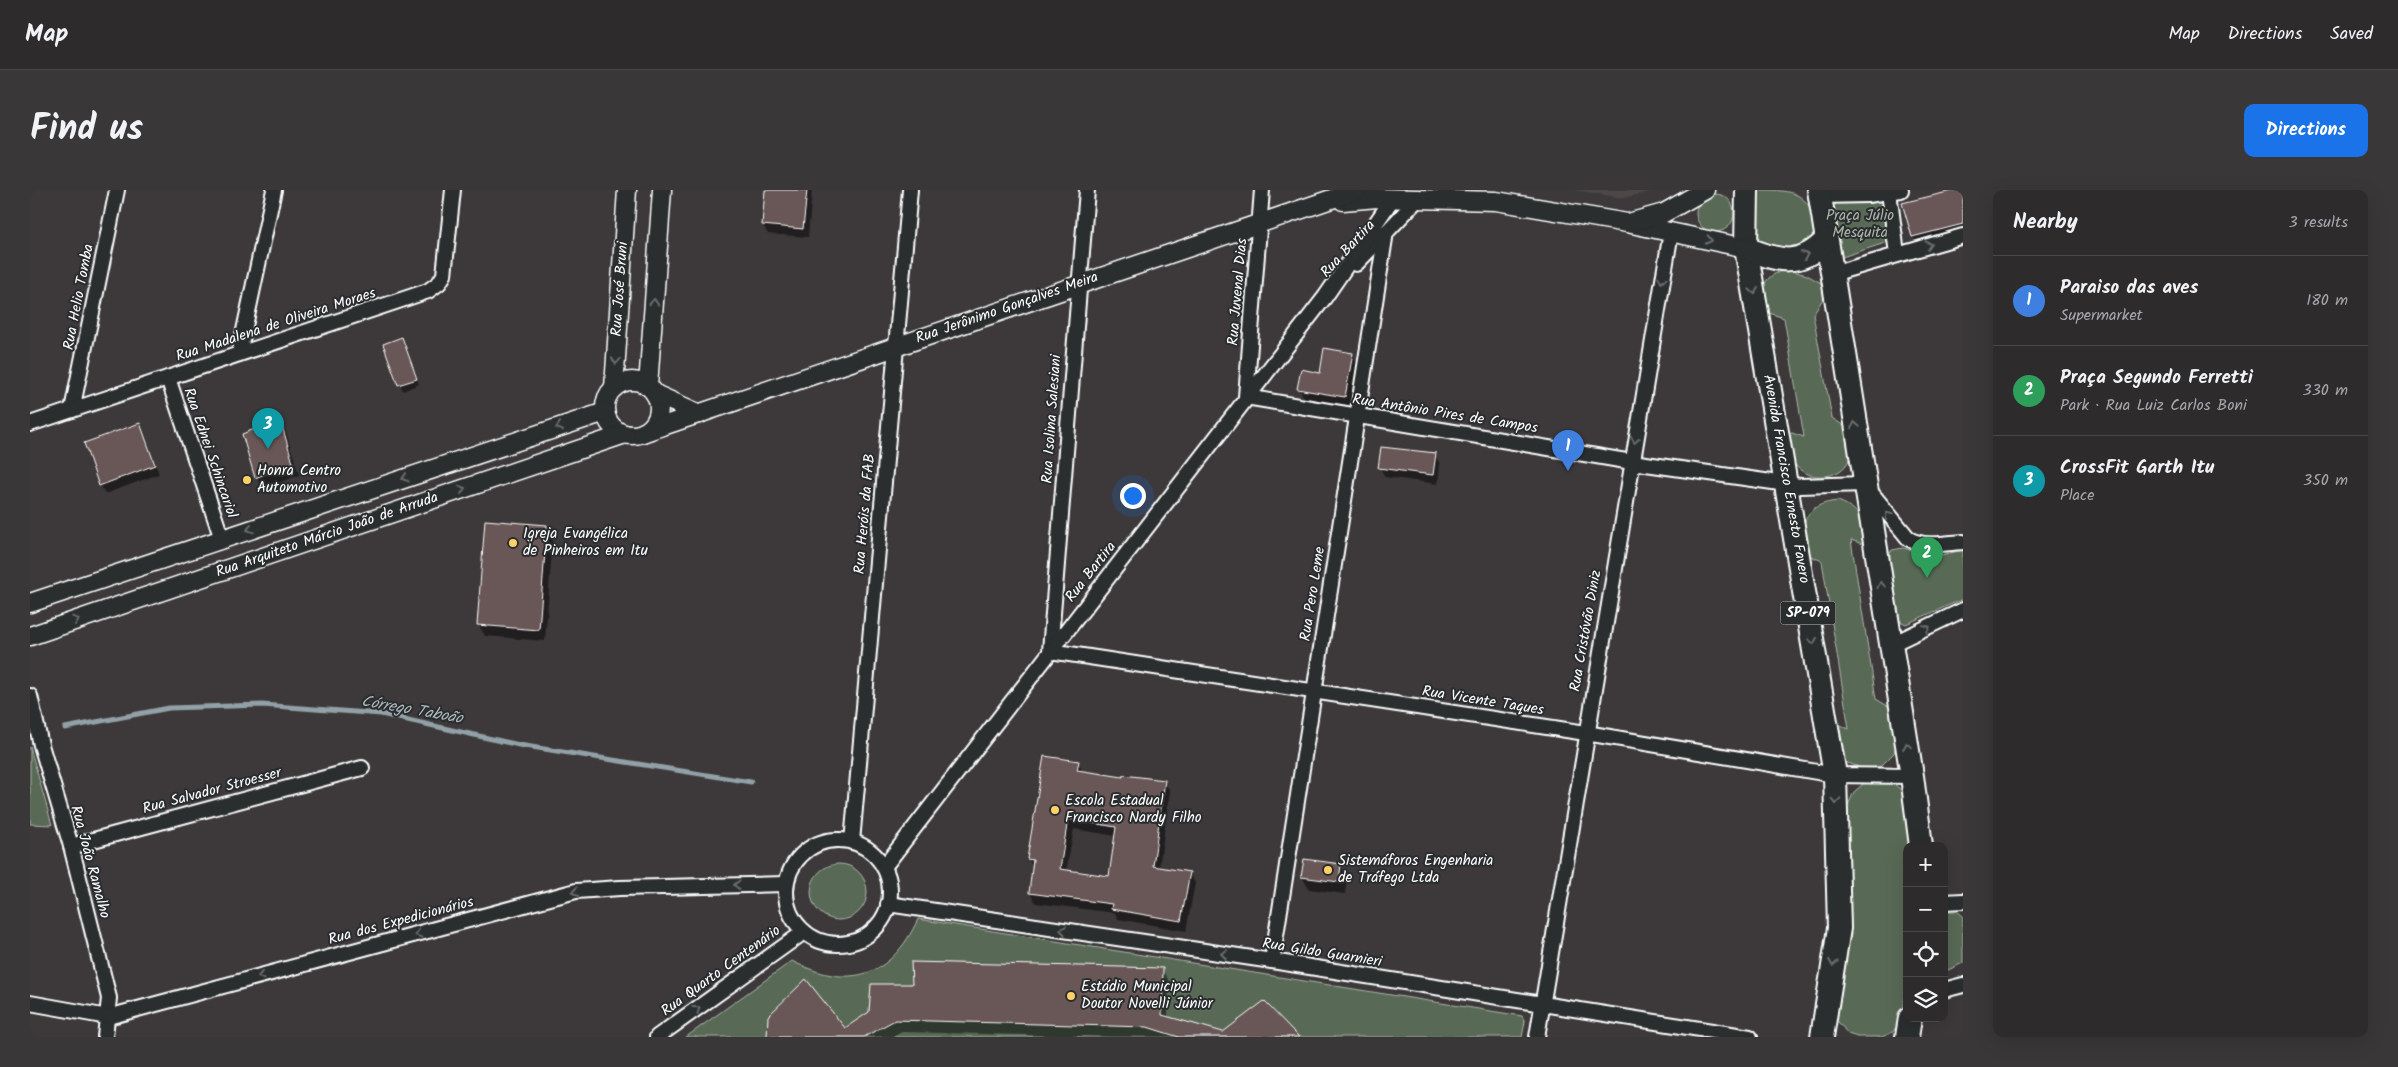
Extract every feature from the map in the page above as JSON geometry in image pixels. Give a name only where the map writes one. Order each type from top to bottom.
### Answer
[{"type":"main road","name":"Avenida Francisco Ernesto Favero","points":[[1747,190],[1746,248],[1835,775],[1839,928],[1822,1037]]},
{"type":"main road","points":[[1814,192],[1832,274],[1912,776],[1920,842]]},
{"type":"main road","points":[[1746,248],[1778,260],[1792,260],[1817,250],[1826,240]]},
{"type":"main road","points":[[1907,1037],[1909,1022]]},
{"type":"street","name":"Rua Helio Tomba","points":[[72,410],[117,190]]},
{"type":"street","points":[[239,354],[274,190]]},
{"type":"street","name":"Rua Madalena de Oliveira Moraes","points":[[30,424],[434,288],[444,275],[447,265],[453,190]]},
{"type":"street","name":"Rua José Bruni","points":[[614,388],[627,190]]},
{"type":"street","points":[[662,190],[651,390],[658,412],[650,428],[642,433],[625,434],[609,422],[605,412],[605,403],[614,388],[630,381],[651,390],[700,414]]},
{"type":"street","name":"Rua Heróis da FAB","points":[[852,842],[910,190]]},
{"type":"street","name":"Rua Isolina Salesiani","points":[[1050,651],[1087,190]]},
{"type":"street","name":"Rua Juvenal Dias","points":[[1246,397],[1262,190]]},
{"type":"street","name":"Rua Jerônimo Gonçalves Meira","points":[[642,433],[896,345],[1358,190]]},
{"type":"street","name":"Rua Jerônimo Gonçalves Meira","points":[[1467,190],[1496,201]]},
{"type":"street","name":"Rua Jerônimo Gonçalves Meira","points":[[1627,223],[1664,213],[1705,190]]},
{"type":"street","points":[[1814,192],[1868,195],[1895,191],[1897,254]]},
{"type":"street","name":"Rua Jerônimo Gonçalves Meira","points":[[1316,204],[1396,194],[1496,201],[1627,223],[1746,248]]},
{"type":"street","name":"Rua Bartira","points":[[884,867],[1325,297],[1396,194]]},
{"type":"street","name":"Rua Bartira","points":[[1325,297],[1420,195]]},
{"type":"street","points":[[1671,232],[1689,199]]},
{"type":"street","name":"Rua Pero Leme","points":[[1272,961],[1386,232]]},
{"type":"street","name":"Rua Cristóvão Diniz","points":[[1537,1037],[1586,733],[1671,232]]},
{"type":"street","points":[[1832,274],[1963,236]]},
{"type":"street","name":"Rua Ednei Schincariol","points":[[168,378],[222,539]]},
{"type":"street","name":"Rua Antônio Pires de Campos","points":[[1246,397],[1632,462],[1800,486],[1864,484]]},
{"type":"street","name":"Rua Arquiteto Márcio João de Arruda","points":[[30,603],[605,412]]},
{"type":"street","name":"Rua Arquiteto Márcio João de Arruda","points":[[30,636],[625,434]]},
{"type":"street","points":[[1864,484],[1909,539],[1914,542],[1934,544],[1963,542]]},
{"type":"street","points":[[1890,645],[1963,610]]},
{"type":"street","name":"Rua Vicente Taques","points":[[1050,651],[1586,733],[1835,775],[1912,776]]},
{"type":"street","name":"Rua João Ramalho","points":[[30,696],[41,745],[71,846],[109,998],[105,1037]]},
{"type":"street","name":"Rua Salvador Stroesser","points":[[71,846],[362,768]]},
{"type":"street","points":[[840,839],[852,842],[871,851],[884,867],[890,892],[888,904],[882,918],[873,930],[861,938],[846,943],[832,944],[817,940],[804,932],[789,910],[786,884],[796,860],[815,844],[840,839]]},
{"type":"street","name":"Rua dos Expedicionários","points":[[30,1003],[108,1017],[576,891],[620,888],[786,884]]},
{"type":"street","points":[[1948,902],[1963,901]]},
{"type":"street","name":"Rua Gildo Guarnieri","points":[[888,904],[1272,961],[1542,1004],[1710,1034],[1750,1037]]},
{"type":"street","name":"Rua Quarto Centenário","points":[[657,1037],[804,932]]},
{"type":"street","points":[[1948,989],[1963,985]]},
{"type":"shaded area","points":[[1574,190],[1657,190],[1624,198]]},
{"type":"green space","points":[[1760,190],[1782,191],[1795,194],[1806,202],[1813,214],[1816,228],[1812,242],[1802,252],[1760,246],[1755,238],[1756,195]]},
{"type":"green space","points":[[1715,194],[1729,199],[1734,213],[1729,227],[1715,232],[1701,227],[1696,213],[1701,199]]},
{"type":"green space","name":"Praça Júlio Mesquita","points":[[1844,199],[1882,201],[1887,208],[1891,238],[1888,242],[1842,257],[1839,255],[1831,206]]},
{"type":"green space","points":[[1788,270],[1807,275],[1821,283],[1825,296],[1813,314],[1832,418],[1847,428],[1850,450],[1848,462],[1844,468],[1831,475],[1816,476],[1803,472],[1794,463],[1788,450],[1786,431],[1804,437],[1784,318],[1766,312],[1763,290],[1768,279],[1773,275]]},
{"type":"green space","points":[[1838,501],[1857,513],[1864,530],[1868,546],[1851,540],[1876,699],[1891,708],[1898,737],[1894,753],[1881,766],[1865,769],[1845,762],[1836,747],[1833,722],[1849,729],[1822,561],[1804,553],[1803,533],[1807,517],[1818,506]]},
{"type":"green space","points":[[1903,548],[1937,556],[1963,550],[1963,599],[1906,624],[1900,621],[1888,557],[1892,550]]},
{"type":"green space","points":[[30,747],[52,825],[30,824]]},
{"type":"green space","points":[[1879,781],[1894,784],[1906,794],[1915,842],[1903,842],[1903,1006],[1901,1018],[1893,1032],[1882,1037],[1857,1037],[1848,1034],[1835,1018],[1848,905],[1849,857],[1845,822],[1847,807],[1854,792],[1863,784]]},
{"type":"green space","points":[[839,864],[850,866],[859,872],[865,881],[867,892],[865,903],[859,912],[850,918],[839,920],[828,918],[819,912],[813,903],[811,892],[813,881],[819,872],[828,866]]},
{"type":"green space","points":[[1948,911],[1957,911],[1963,916],[1963,963],[1948,970]]},
{"type":"green space","name":"Estádio Municipal Doutor Novelli Júnior","points":[[918,919],[1522,1016],[1525,1022],[1522,1037],[686,1037],[792,961],[813,970],[832,975],[850,976],[866,973],[881,966],[895,955]]},
{"type":"building","points":[[765,190],[807,190],[803,229],[762,225]]},
{"type":"building","points":[[1963,190],[1963,224],[1912,237],[1902,203]]},
{"type":"building","points":[[402,337],[417,379],[398,385],[383,344]]},
{"type":"building","points":[[1324,348],[1353,353],[1345,397],[1297,389],[1301,369],[1320,373]]},
{"type":"building","points":[[280,419],[293,463],[255,478],[242,434]]},
{"type":"building","points":[[140,423],[155,465],[99,486],[84,443]]},
{"type":"building","points":[[1381,447],[1436,453],[1433,475],[1378,468]]},
{"type":"building","points":[[485,520],[547,525],[539,630],[477,625]]},
{"type":"building","points":[[1044,756],[1079,761],[1077,770],[1123,777],[1123,775],[1165,780],[1153,866],[1190,872],[1181,921],[1111,909],[1112,904],[1029,893],[1033,860],[1027,859]],"holes":[[[1068,819],[1116,827],[1109,876],[1060,869]]]},
{"type":"building","name":"Sistemáforos Engenharia de Tráfego Ltda","points":[[1304,859],[1341,864],[1339,882],[1301,877]]},
{"type":"building","points":[[911,962],[1163,968],[1162,1015],[1223,1032],[1264,1001],[1299,1037],[1179,1037],[1147,1027],[895,1020],[864,1037],[767,1037],[768,1016],[806,979],[845,1028],[869,1012],[871,984],[912,984]]},
{"type":"waterway","name":"Córrego Taboão","points":[[65,728],[169,708],[262,705],[381,714],[519,745],[751,782]]},
{"type":"place","name":"CrossFit Garth Itu","points":[[268,449]]},
{"type":"place","name":"Paraiso das aves","points":[[1568,471]]},
{"type":"place","name":"Honra Centro Automotivo","points":[[247,480]]},
{"type":"place","name":"Igreja Evangélica de Pinheiros em Itu","points":[[513,543]]},
{"type":"place","name":"Praça Segundo Ferretti","points":[[1927,578]]},
{"type":"place","name":"Escola Estadual Francisco Nardy Filho","points":[[1055,810]]},
{"type":"place","name":"Sistemáforos Engenharia de Tráfego Ltda","points":[[1328,870]]},
{"type":"place","name":"Estádio Municipal Doutor Novelli Júnior","points":[[1071,996]]}]
